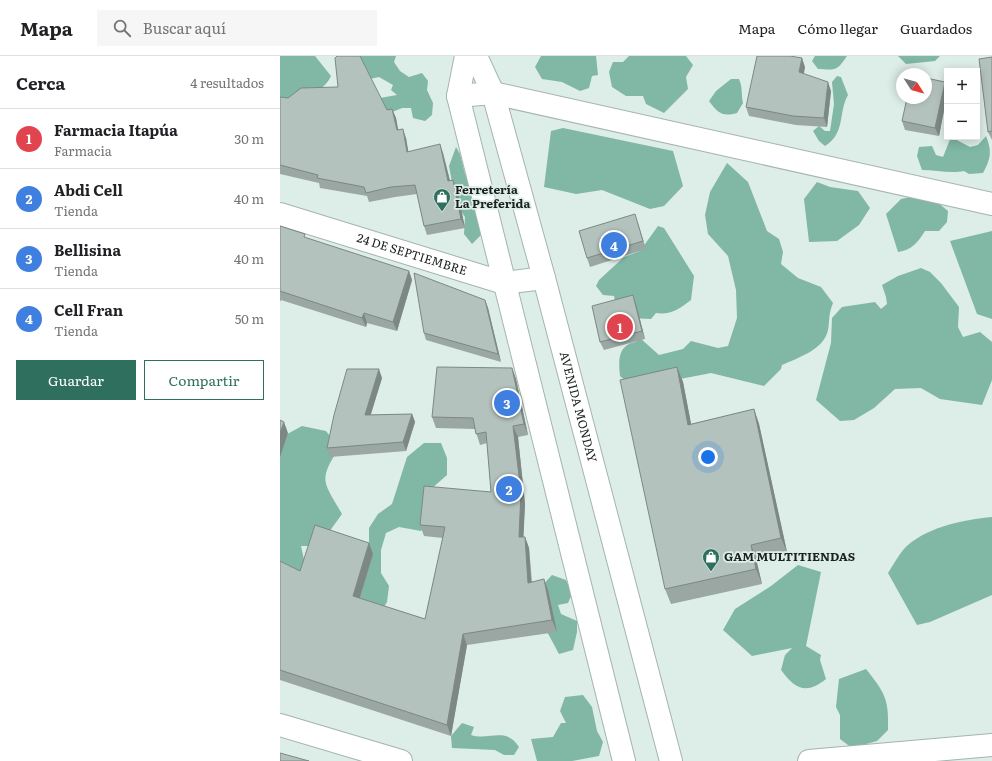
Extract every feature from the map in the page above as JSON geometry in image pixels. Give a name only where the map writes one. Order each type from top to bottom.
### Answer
[{"type":"main road","points":[[466,56],[458,96],[624,761]]},
{"type":"main road","name":"AVENIDA MONDAY","points":[[476,56],[493,93],[544,278],[671,761]]},
{"type":"main road","points":[[458,96],[493,93],[992,204]]},
{"type":"main road","name":"24 DE SEPTIEMBRE","points":[[280,214],[504,283],[544,278]]},
{"type":"main road","points":[[280,726],[401,761]]},
{"type":"main road","points":[[809,761],[992,744]]},
{"type":"green space","points":[[280,56],[315,56],[331,76],[322,88],[316,92],[302,97],[280,99]]},
{"type":"green space","points":[[357,56],[396,56],[394,62],[400,71],[409,77],[422,73],[428,81],[427,90],[433,103],[432,115],[425,121],[413,118],[411,108],[402,108],[390,113],[365,94],[374,99],[397,95],[391,90],[393,85],[379,77],[370,79]]},
{"type":"green space","points":[[541,56],[596,56],[598,75],[592,76],[589,88],[580,91],[562,82],[542,79],[535,67]]},
{"type":"green space","points":[[629,56],[686,56],[693,65],[686,77],[688,89],[664,113],[646,104],[643,96],[626,96],[612,87],[609,72],[613,62],[623,62]]},
{"type":"green space","points":[[815,56],[847,56],[838,67],[829,70],[818,69],[812,61]]},
{"type":"green space","points":[[898,56],[940,56],[935,61],[906,64]]},
{"type":"green space","points":[[837,76],[841,77],[848,95],[843,108],[839,129],[832,141],[825,146],[819,141],[813,131],[819,126],[825,131],[830,131],[834,104],[832,82]]},
{"type":"green space","points":[[731,79],[739,79],[743,103],[737,113],[724,114],[718,111],[709,101],[716,91]]},
{"type":"green space","points":[[563,128],[673,151],[683,186],[664,206],[650,209],[602,190],[576,194],[544,187],[551,131]]},
{"type":"green space","points":[[986,136],[990,154],[988,163],[983,173],[969,174],[964,171],[949,172],[922,170],[917,156],[919,147],[932,146],[936,155],[943,157],[950,140],[957,140],[970,147],[978,145]]},
{"type":"green space","points":[[456,147],[460,154],[465,174],[475,187],[482,234],[472,244],[464,234],[465,217],[456,204],[449,166]]},
{"type":"green space","points":[[727,163],[748,182],[767,231],[779,239],[783,252],[781,264],[798,278],[821,287],[833,303],[831,307],[828,330],[825,337],[816,348],[782,365],[781,369],[764,386],[711,373],[675,380],[629,384],[620,376],[620,358],[622,350],[625,347],[636,342],[640,338],[659,355],[683,349],[691,341],[718,348],[728,346],[737,318],[736,290],[728,256],[708,234],[705,215],[710,192]]},
{"type":"green space","points":[[817,182],[830,187],[858,191],[870,208],[859,225],[837,241],[809,242],[804,199]]},
{"type":"green space","points":[[915,196],[937,202],[948,211],[947,222],[939,231],[925,231],[914,245],[898,252],[886,214],[901,199]]},
{"type":"green space","points":[[658,226],[664,228],[694,276],[691,300],[675,311],[656,313],[651,319],[629,318],[617,312],[614,296],[603,295],[596,286],[599,280],[624,257],[640,251]]},
{"type":"green space","points":[[992,231],[992,319],[977,314],[950,241]]},
{"type":"green space","points":[[921,268],[930,272],[941,283],[959,307],[958,327],[963,337],[980,332],[992,342],[992,380],[982,405],[940,399],[921,388],[895,389],[874,408],[854,420],[840,421],[816,400],[831,343],[832,318],[842,307],[875,302],[881,309],[887,304],[882,285],[898,276]]},
{"type":"green space","points":[[302,426],[326,431],[339,448],[328,468],[326,481],[327,487],[342,514],[319,546],[301,546],[305,564],[280,604],[280,438]]},
{"type":"green space","points":[[424,443],[441,443],[447,458],[447,475],[431,489],[433,516],[421,531],[399,527],[386,533],[381,550],[381,573],[389,586],[387,602],[373,625],[348,603],[369,553],[369,528],[378,514],[392,504],[407,457]]},
{"type":"green space","points":[[992,517],[992,595],[930,622],[917,625],[888,573],[900,555],[908,545],[927,533],[959,522]]},
{"type":"green space","points":[[798,565],[821,572],[806,646],[821,655],[820,660],[826,679],[819,684],[807,688],[801,688],[791,682],[781,670],[785,655],[792,648],[752,656],[723,630],[735,609],[771,586]]},
{"type":"green space","points":[[552,575],[566,580],[572,594],[568,603],[558,605],[561,614],[577,621],[577,632],[573,650],[559,654],[544,626],[539,589]]},
{"type":"green space","points":[[866,669],[882,691],[888,711],[888,730],[877,741],[852,748],[840,739],[840,715],[836,707],[839,679]]},
{"type":"green space","points":[[583,695],[592,707],[597,731],[603,742],[599,756],[572,761],[537,761],[531,739],[553,737],[561,723],[566,723],[560,711],[565,697]]},
{"type":"green space","points":[[462,723],[474,727],[471,735],[497,735],[509,737],[519,747],[514,755],[504,755],[495,750],[452,748],[451,736]]},
{"type":"building","points":[[337,56],[360,56],[387,110],[392,109],[397,130],[403,129],[407,152],[440,144],[448,181],[453,180],[461,219],[424,226],[415,185],[391,187],[366,193],[364,187],[317,178],[318,175],[280,165],[280,97],[288,98],[301,88],[338,87],[335,58]]},
{"type":"building","points":[[757,56],[790,56],[802,58],[799,72],[828,82],[824,118],[793,116],[746,107]]},
{"type":"building","points":[[992,57],[992,131],[988,132],[979,59]]},
{"type":"building","points":[[932,79],[944,82],[935,128],[902,121],[906,104],[932,104]]},
{"type":"building","points":[[635,214],[643,241],[587,258],[579,231]]},
{"type":"building","points":[[280,226],[305,234],[304,237],[409,271],[393,322],[364,313],[362,318],[280,291]]},
{"type":"building","points":[[414,273],[485,300],[498,354],[424,333]]},
{"type":"building","points":[[633,295],[642,331],[600,342],[592,306]]},
{"type":"building","points":[[437,367],[512,368],[524,424],[513,426],[521,492],[519,537],[525,537],[528,583],[544,579],[552,620],[463,634],[447,725],[280,670],[280,561],[300,571],[315,525],[369,543],[353,596],[425,619],[445,527],[420,525],[424,486],[491,492],[486,432],[476,434],[473,418],[432,417]]},
{"type":"building","points":[[677,367],[688,425],[754,409],[781,538],[751,545],[756,569],[665,589],[620,380]]},
{"type":"building","points":[[347,369],[379,369],[365,415],[412,414],[403,442],[327,448],[334,415]]},
{"type":"building","points":[[280,420],[284,422],[280,433]]},
{"type":"building","points":[[280,753],[309,761],[280,761]]},
{"type":"place","name":"Ferretería La Preferida","points":[[442,212]]},
{"type":"place","name":"Cell Fran","points":[[614,245]]},
{"type":"place","name":"Farmacia Itapúa","points":[[620,327]]},
{"type":"place","name":"Bellisina","points":[[507,403]]},
{"type":"place","name":"Abdi Cell","points":[[509,489]]},
{"type":"place","name":"GAM MULTITIENDAS","points":[[711,572]]}]
